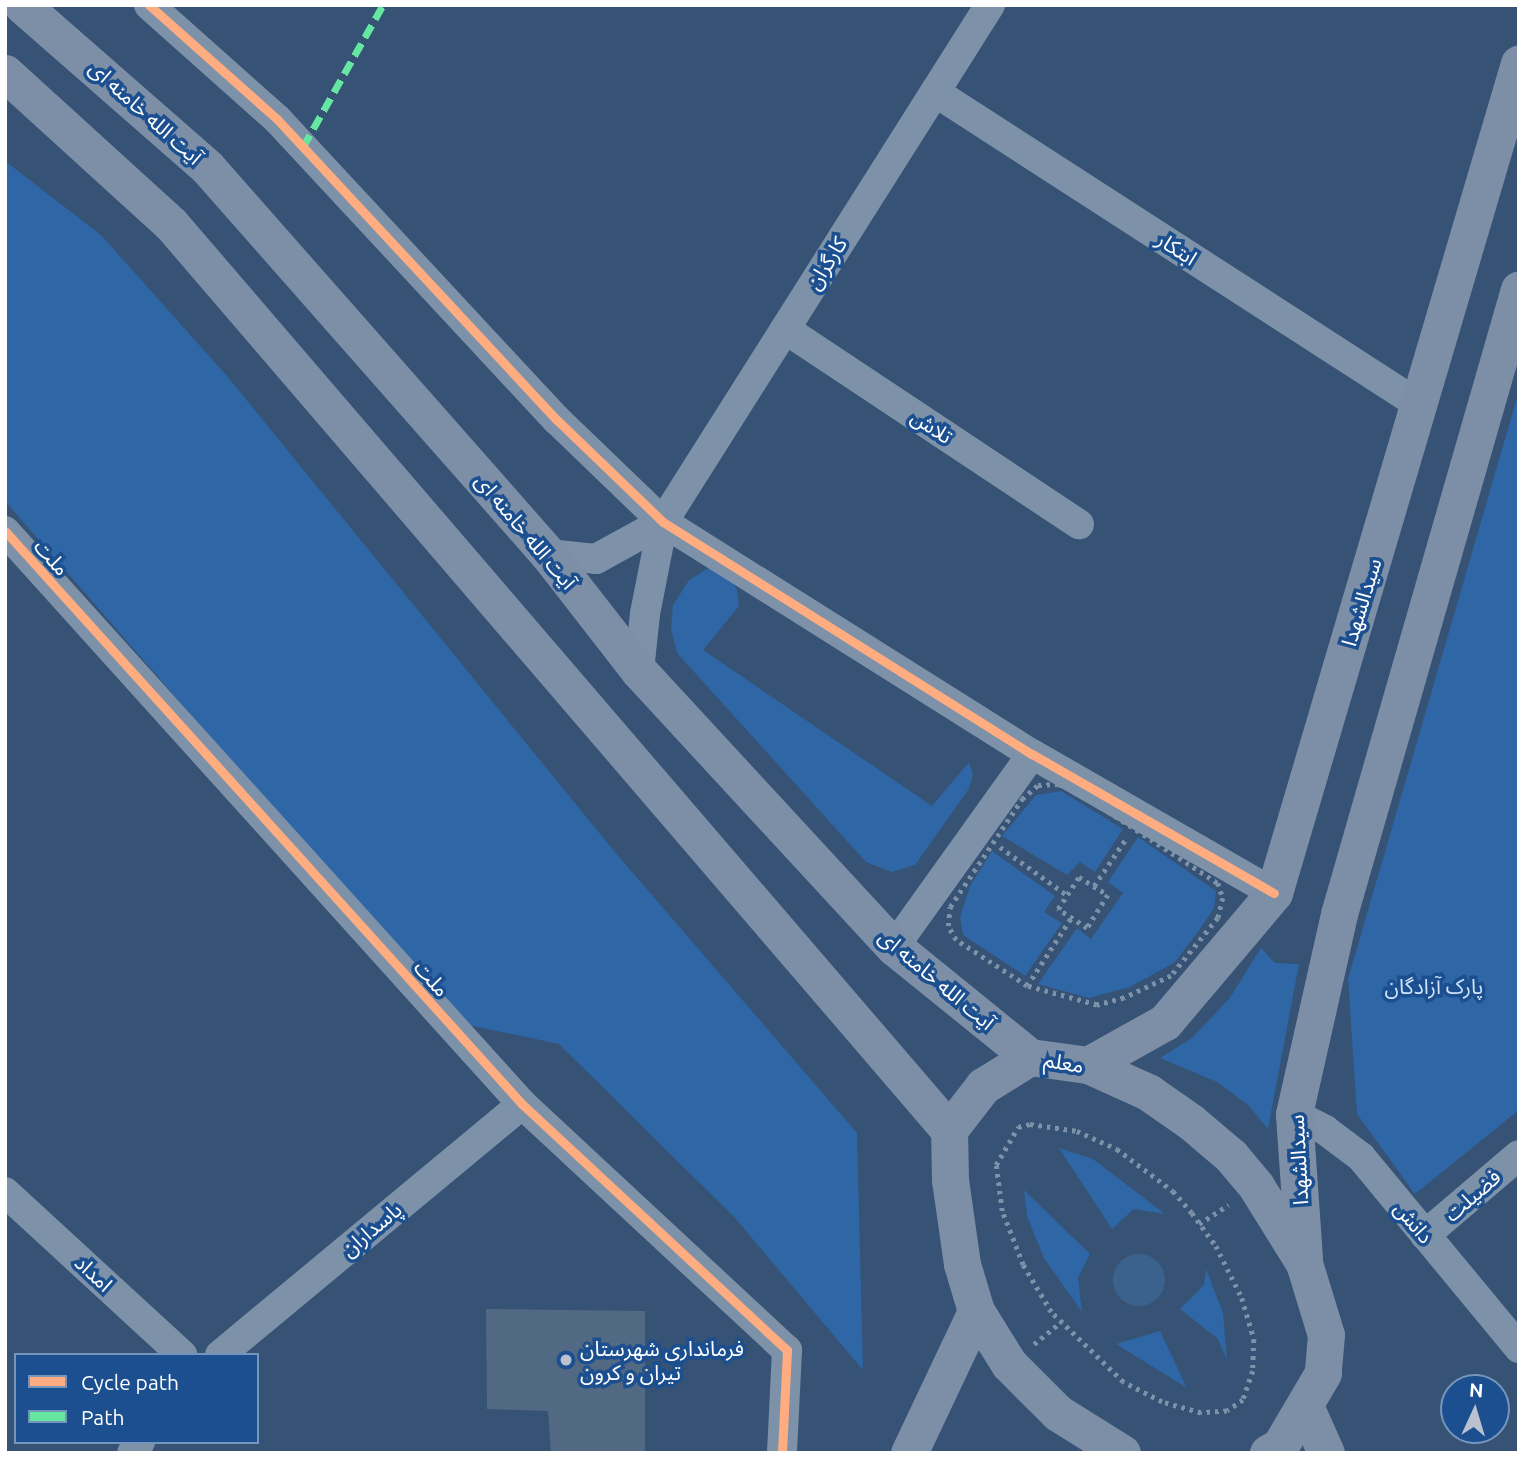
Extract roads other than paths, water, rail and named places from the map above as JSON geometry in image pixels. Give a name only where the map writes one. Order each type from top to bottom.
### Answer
[{"type":"main road","name":"آیت الله خامنه ای","points":[[22,5],[207,167],[548,554],[639,671],[894,947],[1030,1056]]},
{"type":"main road","name":"سیدالشهدا","points":[[1087,1065],[1165,1023],[1274,893],[1519,63]]},
{"type":"main road","points":[[5,73],[172,224],[949,1130],[950,1180],[962,1264],[976,1311],[1009,1364],[1058,1413],[1122,1453]]},
{"type":"main road","name":"سیدالشهدا","points":[[1304,1263],[1294,1114],[1339,915],[1519,289]]},
{"type":"main road","name":"معلم","points":[[949,1130],[983,1086],[1030,1056],[1087,1065],[1147,1092],[1231,1156],[1304,1263],[1326,1335],[1323,1373],[1306,1408],[1280,1446],[1268,1453]]},
{"type":"main road","points":[[909,1453],[976,1311]]},
{"type":"main road","points":[[1306,1408],[1326,1453]]},
{"type":"street","points":[[149,5],[277,119],[556,420],[663,522],[1137,822],[1274,893]]},
{"type":"street","name":"کارگران","points":[[663,522],[990,5]]},
{"type":"street","name":"ابتکار","points":[[935,92],[1419,404]]},
{"type":"street","name":"تلاش","points":[[785,329],[1079,524]]},
{"type":"street","points":[[548,554],[596,559],[663,522]]},
{"type":"street","points":[[639,671],[645,614],[663,522]]},
{"type":"street","name":"ملت","points":[[5,531],[522,1104],[787,1350],[782,1453]]},
{"type":"street","points":[[894,947],[1031,754]]},
{"type":"street","name":"پاسداران","points":[[221,1353],[522,1104]]},
{"type":"street","name":"دانش","points":[[1294,1114],[1325,1130],[1361,1157],[1519,1348]]},
{"type":"street","name":"فضیلت","points":[[1425,1235],[1519,1155]]},
{"type":"street","name":"امداد","points":[[5,1192],[180,1353]]},
{"type":"place","name":"فرمانداری شهرستان تیران و کرون","points":[[566,1360]]},
{"type":"park label","name":"پارک آزادگان","points":[[1434,986]]}]
